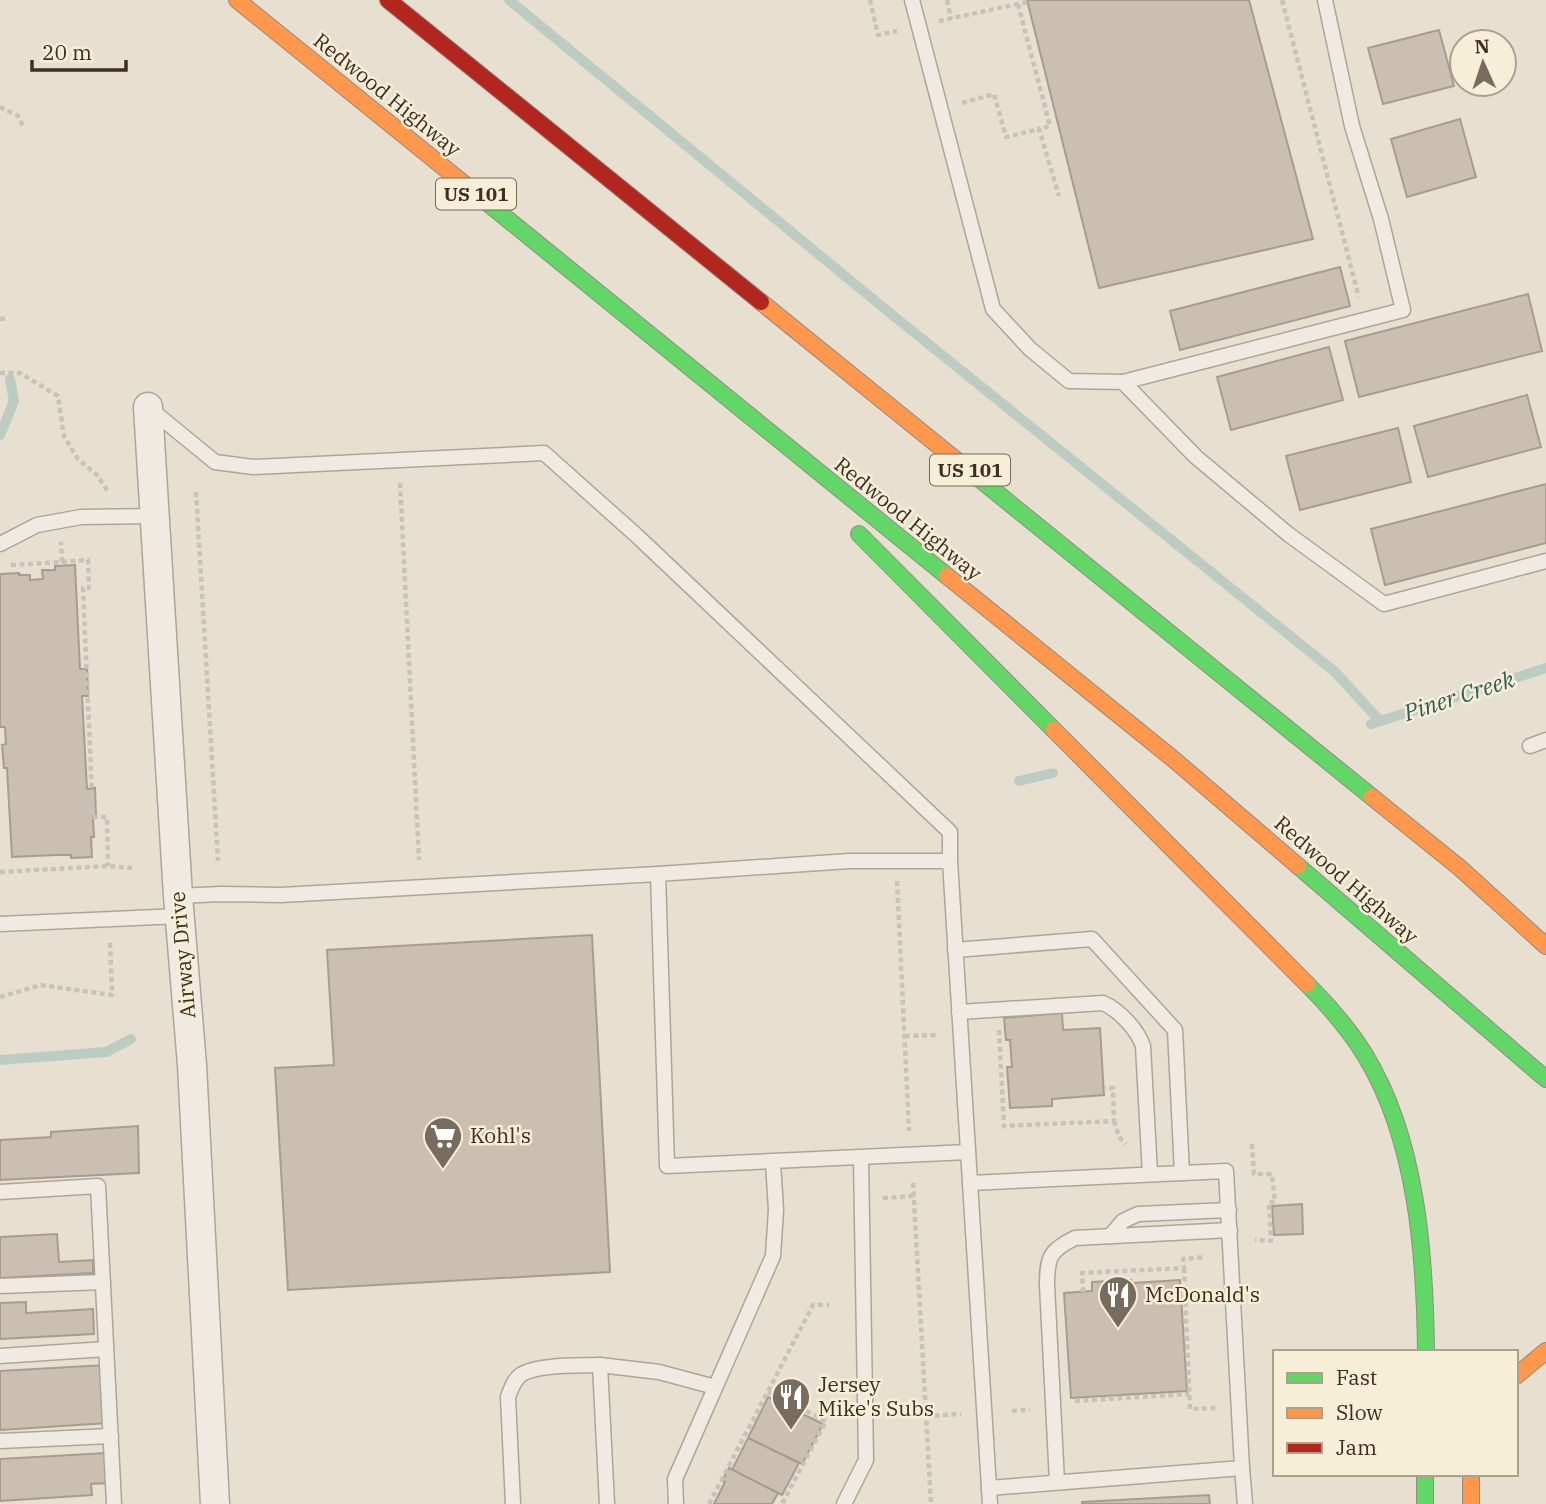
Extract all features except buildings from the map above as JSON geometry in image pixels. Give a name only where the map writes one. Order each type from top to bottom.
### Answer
[{"type":"highway","name":"Redwood Highway","points":[[237,0],[1172,758],[1546,1079]]},
{"type":"highway","name":"US 101","points":[[388,0],[1460,868],[1546,946]]},
{"type":"highway","points":[[714,389],[811,486]]},
{"type":"highway","points":[[850,525],[1316,992],[1368,1060],[1396,1122],[1414,1189],[1426,1284],[1426,1350]]},
{"type":"highway","points":[[1518,1374],[1546,1351]]},
{"type":"highway","points":[[1425,1476],[1425,1504]]},
{"type":"highway","points":[[1471,1476],[1471,1504]]},
{"type":"street","name":"Airway Drive","points":[[148,407],[179,906],[192,1065],[215,1504]]},
{"type":"lane","points":[[912,0],[993,309],[1030,349],[1069,381],[1124,382],[1402,310],[1381,219],[1352,126],[1325,0]]},
{"type":"lane","points":[[1124,382],[1196,457],[1288,534],[1384,604],[1546,561]]},
{"type":"lane","points":[[148,407],[215,462],[253,467],[544,453],[636,536],[950,832],[990,1504]]},
{"type":"lane","points":[[0,544],[37,526],[81,517],[155,516]]},
{"type":"lane","points":[[1530,746],[1546,740]]},
{"type":"lane","points":[[0,924],[179,906],[221,894],[281,895],[849,861],[950,861]]},
{"type":"lane","points":[[658,874],[667,1166],[968,1152]]},
{"type":"lane","points":[[955,950],[1092,939],[1175,1030],[1182,1173]]},
{"type":"lane","points":[[959,1012],[1103,1003],[1114,1008],[1140,1038],[1143,1046],[1150,1174]]},
{"type":"lane","points":[[844,1504],[866,1460],[861,1158]]},
{"type":"lane","points":[[676,1504],[675,1479],[773,1256],[776,1210],[773,1162]]},
{"type":"lane","points":[[970,1183],[1227,1171],[1245,1504]]},
{"type":"lane","points":[[0,1192],[98,1186],[114,1504]]},
{"type":"lane","points":[[1110,1236],[1123,1221],[1138,1214],[1228,1210]]},
{"type":"lane","points":[[1057,1482],[1047,1264],[1056,1248],[1075,1238],[1230,1230]]},
{"type":"lane","points":[[0,1286],[103,1282]]},
{"type":"lane","points":[[0,1356],[106,1349]]},
{"type":"lane","points":[[513,1504],[508,1397],[512,1385],[520,1375],[536,1370],[600,1365],[659,1372],[715,1387]]},
{"type":"lane","points":[[600,1365],[607,1504]]},
{"type":"lane","points":[[0,1441],[111,1436]]},
{"type":"lane","points":[[989,1488],[1242,1468]]},
{"type":"path","points":[[870,0],[878,35],[901,30]]},
{"type":"path","points":[[947,0],[951,19]]},
{"type":"path","points":[[1282,0],[1358,294],[1355,301]]},
{"type":"path","points":[[937,22],[1027,2]]},
{"type":"path","points":[[982,98],[994,94],[1006,137],[1050,127],[1018,4]]},
{"type":"path","points":[[0,107],[18,116],[24,128]]},
{"type":"path","points":[[1039,129],[1059,196]]},
{"type":"path","points":[[0,319],[8,318]]},
{"type":"path","points":[[0,373],[20,373],[58,396],[64,436],[78,459],[97,475],[111,497]]},
{"type":"path","points":[[398,460],[419,860]]},
{"type":"path","points":[[197,492],[218,861]]},
{"type":"path","points":[[62,562],[61,542],[74,540]]},
{"type":"path","points":[[2,565],[88,560],[89,588],[83,588],[93,817],[107,817],[108,866]]},
{"type":"path","points":[[896,860],[909,1136]]},
{"type":"path","points":[[0,872],[108,866],[132,868]]},
{"type":"path","points":[[0,997],[41,985],[112,995],[109,931]]},
{"type":"path","points":[[991,1031],[999,1030],[1004,1126],[1114,1121],[1113,1088],[1104,1088]]},
{"type":"path","points":[[905,1036],[936,1035]]},
{"type":"path","points":[[1252,1144],[1254,1174],[1272,1174],[1275,1202],[1269,1202],[1271,1241],[1255,1240]]},
{"type":"path","points":[[913,1183],[931,1504]]},
{"type":"path","points":[[1210,1257],[1183,1259],[1190,1409],[1239,1408]]},
{"type":"path","points":[[1083,1292],[1082,1273],[1184,1268]]},
{"type":"path","points":[[709,1504],[813,1306],[829,1305]]},
{"type":"path","points":[[768,1392],[826,1421],[782,1504]]},
{"type":"path","points":[[1073,1407],[1073,1402],[1189,1394]]},
{"type":"path","points":[[926,1416],[961,1414]]},
{"type":"waterway","points":[[509,0],[890,313],[1335,672],[1380,721]]},
{"type":"waterway","name":"Piner Creek","points":[[0,435],[14,401],[10,379]]},
{"type":"waterway","name":"Piner Creek","points":[[1371,724],[1546,668]]},
{"type":"waterway","name":"Piner Creek","points":[[1019,781],[1053,773]]},
{"type":"waterway","name":"Piner Creek","points":[[0,1060],[106,1052],[131,1039]]},
{"type":"traffic: fast","points":[[484,200],[947,576]]},
{"type":"traffic: fast","points":[[966,468],[1372,797]]},
{"type":"traffic: fast","points":[[859,534],[1054,730]]},
{"type":"traffic: fast","points":[[1298,866],[1546,1079]]},
{"type":"traffic: fast","points":[[1307,984],[1338,1018],[1365,1055],[1383,1088],[1396,1124],[1415,1199],[1423,1277],[1426,1350]]},
{"type":"traffic: fast","points":[[1425,1476],[1425,1504]]},
{"type":"traffic: slow","points":[[237,0],[484,200]]},
{"type":"traffic: slow","points":[[761,302],[966,468]]},
{"type":"traffic: slow","points":[[947,576],[1172,758],[1298,866]]},
{"type":"traffic: slow","points":[[1054,730],[1307,984]]},
{"type":"traffic: slow","points":[[1372,797],[1460,868],[1546,946]]},
{"type":"traffic: slow","points":[[1518,1374],[1546,1351]]},
{"type":"traffic: slow","points":[[1471,1476],[1471,1504]]},
{"type":"traffic: jam","points":[[388,0],[761,302]]},
{"type":"place","name":"Kohl's","points":[[443,1170]]},
{"type":"place","name":"McDonald's","points":[[1118,1329]]},
{"type":"place","name":"Jersey Mike's Subs","points":[[791,1431]]}]
